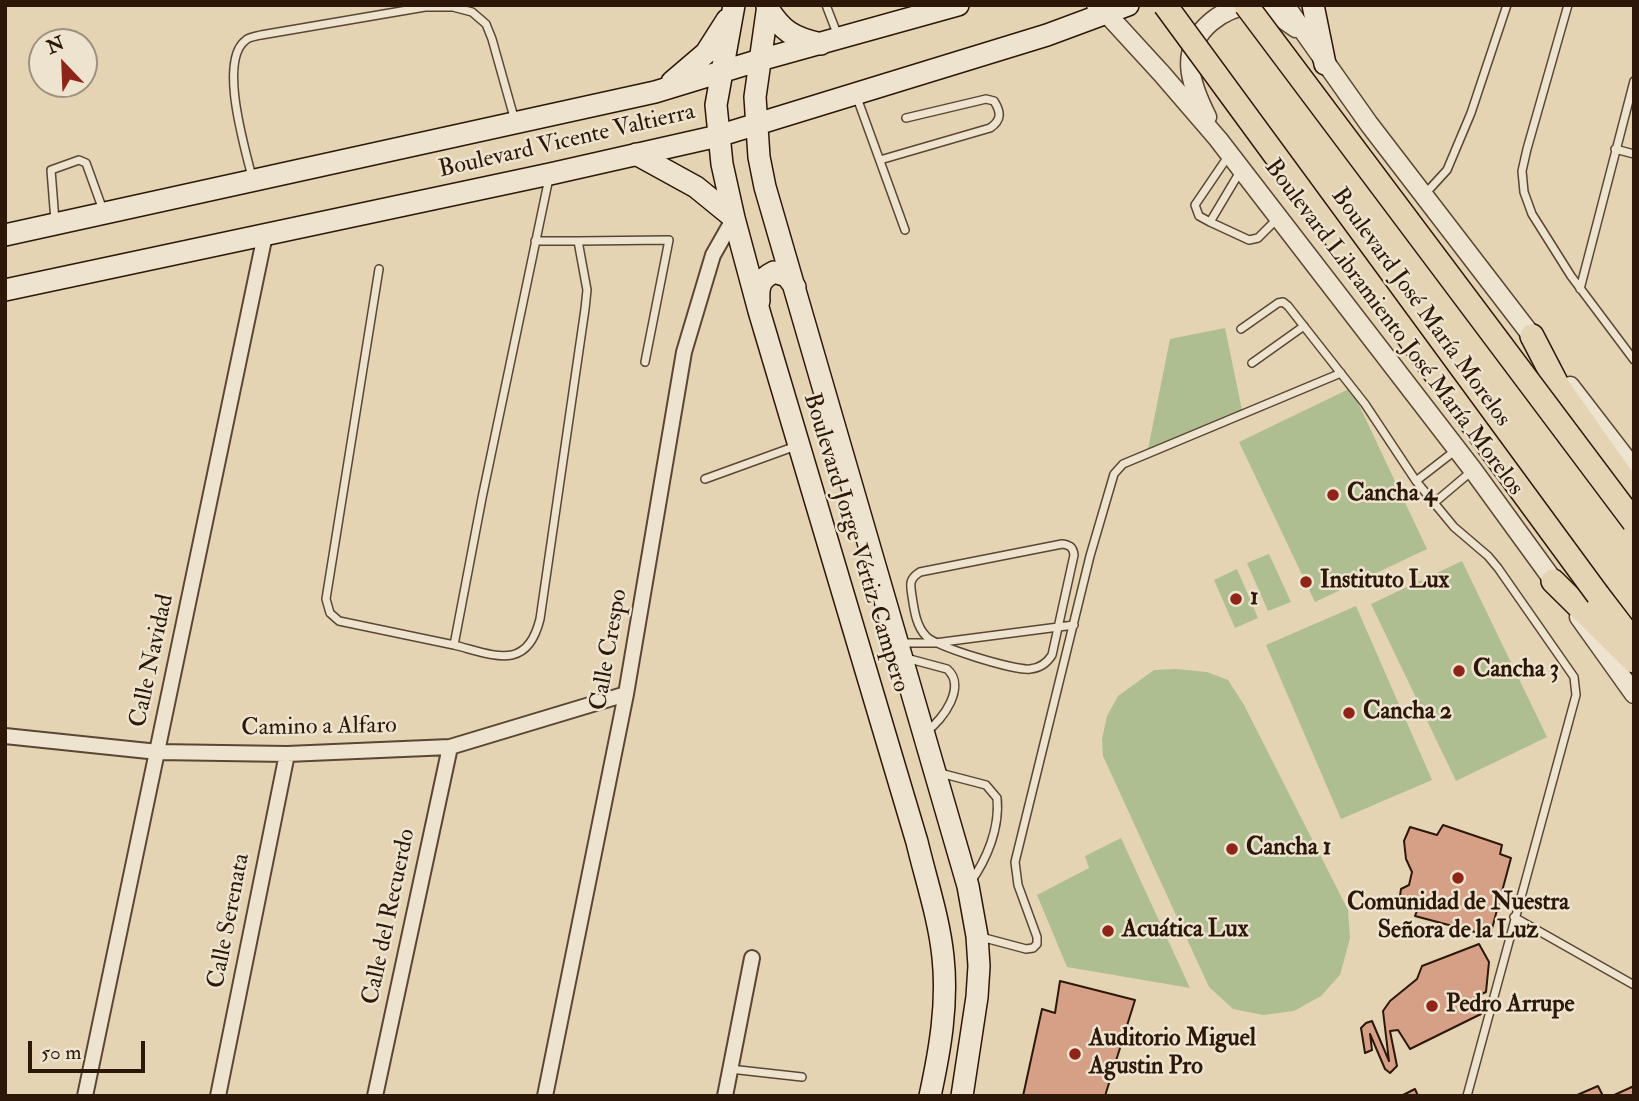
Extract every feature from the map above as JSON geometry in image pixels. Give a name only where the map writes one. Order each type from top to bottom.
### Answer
[{"type":"main road","name":"Boulevard Vicente Valtierra","points":[[5,235],[656,92],[760,60],[832,42],[909,12],[958,5]]},
{"type":"main road","name":"Boulevard Vicente Valtierra","points":[[5,290],[718,136],[855,94],[1102,10],[1129,5]]},
{"type":"main road","name":"Boulevard José María Morelos","points":[[1165,5],[1634,642]]},
{"type":"main road","name":"Boulevard José María Morelos","points":[[1251,5],[1634,522]]},
{"type":"main road","points":[[1313,5],[1325,64]]},
{"type":"main road","points":[[768,6],[778,24],[790,33],[805,40],[832,42]]},
{"type":"main road","name":"Boulevard Jorge Vértiz Campero","points":[[768,6],[755,97],[759,157],[765,187],[968,886],[977,936],[977,997],[967,1082]]},
{"type":"main road","points":[[656,92],[677,79],[706,53],[734,7]]},
{"type":"main road","name":"Boulevard Jorge Vértiz Campero","points":[[734,7],[716,105],[718,136],[734,218],[759,311],[917,842],[935,914],[943,957],[944,999],[940,1049],[930,1096]]},
{"type":"main road","points":[[636,154],[696,187],[734,218]]},
{"type":"main road","points":[[759,311],[759,285],[764,276],[781,272],[795,286]]},
{"type":"main road","points":[[1532,335],[1559,388],[1634,495]]},
{"type":"main road","points":[[1553,581],[1634,661]]},
{"type":"street","points":[[1218,139],[1195,90],[1191,71],[1191,48],[1198,36],[1213,20],[1240,6],[1251,5],[1267,8],[1305,34]]},
{"type":"street","points":[[1284,5],[1368,124],[1634,469]]},
{"type":"street","name":"Boulevard Libramiento José María Morelos","points":[[1102,10],[1230,154],[1473,470],[1634,694]]},
{"type":"street","name":"Calle Crespo","points":[[545,1096],[626,694],[684,352],[713,255],[734,218]]},
{"type":"street","name":"Calle Navidad","points":[[85,1096],[265,235]]},
{"type":"street","name":"Camino a Alfaro","points":[[5,736],[158,752],[287,754],[450,747],[626,694]]},
{"type":"street","name":"Calle del Recuerdo","points":[[375,1096],[450,747]]},
{"type":"street","name":"Calle Serenata","points":[[218,1096],[287,754]]},
{"type":"street","points":[[725,1096],[752,957]]},
{"type":"lane","points":[[826,5],[832,42]]},
{"type":"lane","points":[[1425,195],[1447,170],[1483,79],[1507,5]]},
{"type":"lane","points":[[1568,5],[1522,171],[1524,192],[1532,214],[1580,289],[1634,360]]},
{"type":"lane","points":[[253,181],[235,93],[233,68],[237,51],[246,40],[261,35],[425,7],[453,7],[472,12],[486,24],[492,39],[515,123]]},
{"type":"lane","points":[[1580,289],[1634,81]]},
{"type":"lane","points":[[855,94],[905,230]]},
{"type":"lane","points":[[880,160],[982,131],[997,123],[1000,117],[994,101],[986,99],[906,118]]},
{"type":"lane","points":[[1615,149],[1634,155]]},
{"type":"lane","points":[[1230,154],[1195,205],[1199,216],[1249,240],[1258,238],[1278,218]]},
{"type":"lane","points":[[55,224],[51,170],[79,160],[86,163],[105,214]]},
{"type":"lane","points":[[1210,222],[1241,170]]},
{"type":"lane","points":[[454,645],[550,174]]},
{"type":"lane","points":[[535,241],[669,240],[645,362]]},
{"type":"lane","points":[[380,269],[326,599],[330,613],[339,621],[505,656],[517,654],[528,647],[536,636],[580,359],[587,290],[579,242]]},
{"type":"lane","points":[[1241,329],[1266,310],[1283,302],[1365,404],[1416,481],[1454,527],[1498,568],[1574,677],[1576,695],[1467,1096]]},
{"type":"lane","points":[[1252,363],[1304,326]]},
{"type":"lane","points":[[977,936],[1026,949],[1037,944],[1037,937],[1018,885],[1015,862],[1090,556],[1108,487],[1114,474],[1123,464],[1341,373]]},
{"type":"lane","points":[[705,479],[799,445]]},
{"type":"lane","points":[[1416,481],[1456,450]]},
{"type":"lane","points":[[1434,503],[1473,470]]},
{"type":"lane","points":[[1062,544],[1069,545],[1074,555],[1052,655],[1047,663],[1027,670],[935,643],[918,624],[910,584],[919,572],[1062,544]]},
{"type":"lane","points":[[1074,555],[1090,556]]},
{"type":"lane","points":[[899,650],[1074,625]]},
{"type":"lane","points":[[899,650],[947,669],[955,681],[943,719],[923,734]]},
{"type":"lane","points":[[933,772],[986,785],[997,798],[996,827],[980,870],[968,886]]},
{"type":"lane","points":[[1514,917],[1634,985]]},
{"type":"lane","points":[[730,1069],[802,1077]]},
{"type":"green space","points":[[1225,328],[1242,410],[1148,449],[1170,339]]},
{"type":"green space","name":"Cancha 4","points":[[1351,388],[1427,549],[1315,602],[1239,442]]},
{"type":"green space","points":[[1269,554],[1291,602],[1268,611],[1247,563]]},
{"type":"green space","name":"Cancha 3","points":[[1462,561],[1547,737],[1456,781],[1371,604]]},
{"type":"green space","name":"1","points":[[1237,569],[1258,618],[1235,628],[1214,580]]},
{"type":"green space","name":"Cancha 2","points":[[1356,606],[1432,780],[1341,819],[1266,645]]},
{"type":"green space","name":"Cancha 1","points":[[1154,670],[1207,672],[1228,680],[1244,705],[1348,910],[1350,938],[1340,975],[1321,996],[1294,1011],[1263,1015],[1233,1009],[1209,987],[1103,756],[1102,739],[1107,716],[1118,696]]},
{"type":"green space","name":"Acuática Lux","points":[[1121,838],[1190,988],[1067,967],[1037,895],[1089,868],[1085,856]]},
{"type":"building","name":"Comunidad de Nuestra Señora de la Luz","points":[[1443,825],[1502,845],[1500,854],[1511,858],[1490,936],[1415,916],[1418,908],[1404,905],[1400,896],[1401,889],[1409,885],[1412,872],[1406,859],[1404,841],[1410,827],[1437,835]]},
{"type":"building","name":"Pedro Arrupe","points":[[1479,944],[1489,962],[1486,992],[1475,997],[1481,1014],[1410,1049],[1398,1030],[1390,1031],[1397,1066],[1390,1073],[1385,1069],[1370,1034],[1372,1050],[1365,1053],[1361,1028],[1372,1021],[1389,1061],[1383,1011],[1390,1001],[1417,979],[1422,966]]},
{"type":"building","name":"Auditorio Miguel Agustin Pro","points":[[1060,981],[1135,1000],[1105,1096],[1023,1096],[1042,1009],[1055,1013]]},
{"type":"building","points":[[1598,1086],[1603,1096],[1575,1096]]},
{"type":"building","points":[[1634,1086],[1634,1096],[1612,1096]]},
{"type":"building","points":[[1415,1089],[1418,1096],[1401,1096]]},
{"type":"place","name":"Cancha 4","points":[[1333,495]]},
{"type":"place","name":"Instituto Lux","points":[[1306,582]]},
{"type":"place","name":"1","points":[[1236,599]]},
{"type":"place","name":"Cancha 3","points":[[1459,671]]},
{"type":"place","name":"Cancha 2","points":[[1349,713]]},
{"type":"place","name":"Cancha 1","points":[[1232,849]]},
{"type":"place","name":"Comunidad de Nuestra Señora de la Luz","points":[[1458,878]]},
{"type":"place","name":"Acuática Lux","points":[[1108,931]]},
{"type":"place","name":"Pedro Arrupe","points":[[1432,1006]]},
{"type":"place","name":"Auditorio Miguel Agustin Pro","points":[[1075,1054]]}]
